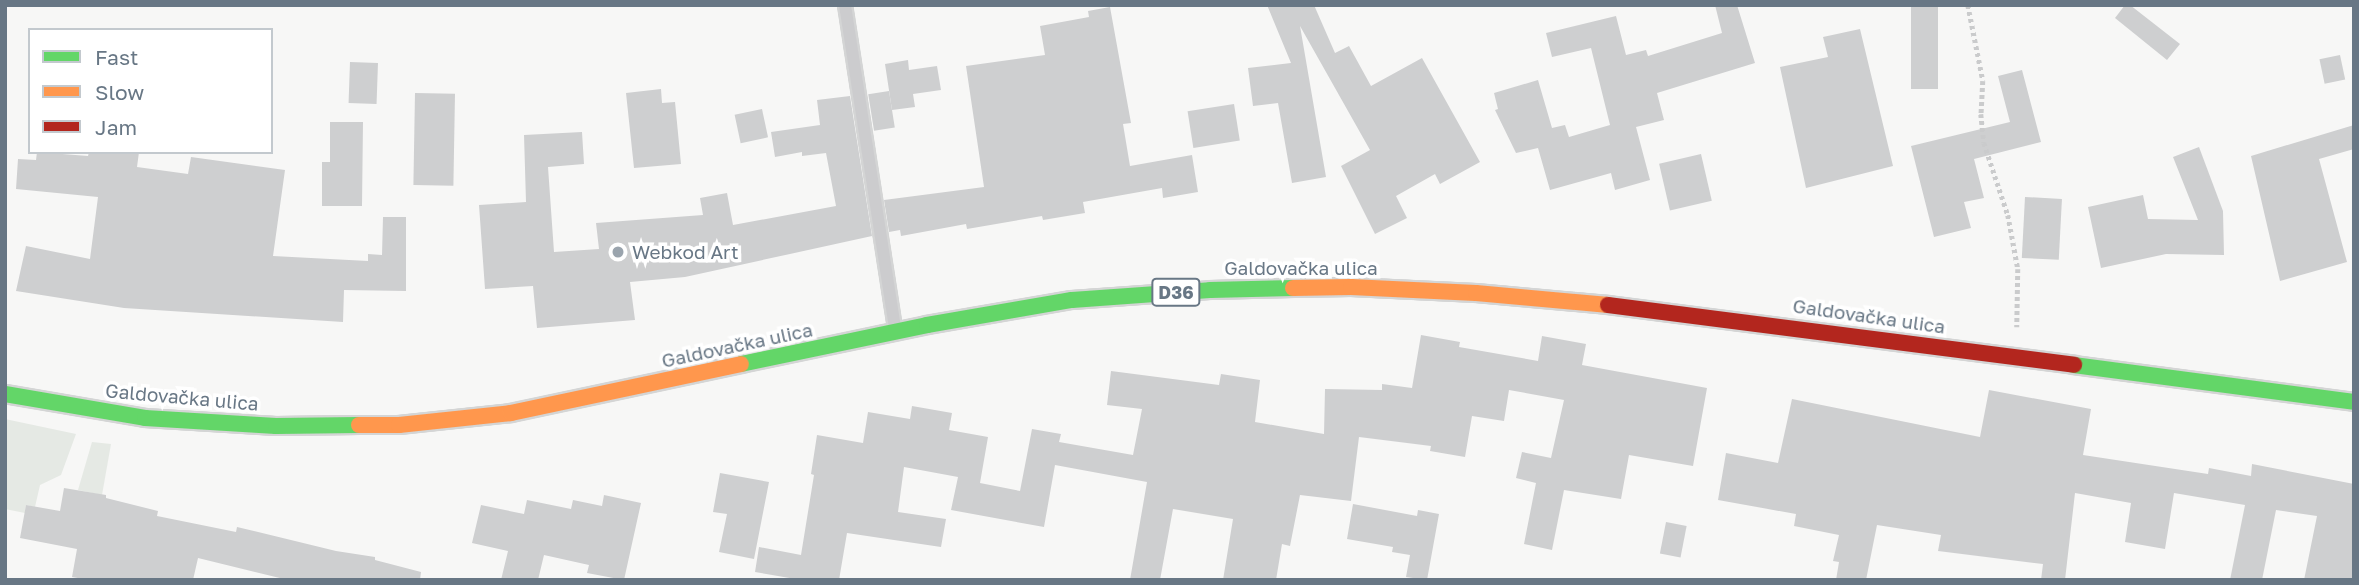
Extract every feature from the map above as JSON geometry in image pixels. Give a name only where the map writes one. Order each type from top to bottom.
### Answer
[{"type":"main road","name":"Galdovačka ulica","points":[[5,394],[145,418],[275,426],[400,425],[511,413],[896,332],[1072,300],[1210,290],[1352,287],[1476,293],[1679,312],[2354,402]]},
{"type":"lane","points":[[845,5],[896,332]]},
{"type":"path","points":[[1968,5],[1983,81],[1981,114],[1984,143],[2008,215],[2018,269],[2014,356]]},
{"type":"shaded area","points":[[5,419],[76,434],[61,475],[40,485],[35,507],[26,505],[25,513],[5,509]]},
{"type":"shaded area","points":[[92,442],[111,444],[102,495],[78,490]]},
{"type":"building","points":[[1267,5],[1314,5],[1335,53],[1349,46],[1371,86],[1422,58],[1480,162],[1440,184],[1435,174],[1396,196],[1407,218],[1375,234],[1341,166],[1370,150],[1300,26],[1326,177],[1292,183],[1278,103],[1253,106],[1248,68],[1291,63]]},
{"type":"building","points":[[1715,5],[1737,5],[1755,63],[1657,93],[1664,120],[1636,127],[1650,180],[1615,190],[1611,173],[1550,190],[1538,148],[1516,153],[1495,110],[1498,109],[1494,93],[1538,80],[1552,128],[1565,125],[1569,137],[1610,125],[1591,48],[1552,57],[1546,33],[1616,16],[1626,55],[1646,50],[1648,56],[1722,33]]},
{"type":"building","points":[[1911,5],[1938,5],[1938,89],[1911,89]]},
{"type":"building","points":[[2125,5],[2130,5],[2180,44],[2167,60],[2115,18]]},
{"type":"building","points":[[1110,7],[1131,123],[1123,124],[1130,166],[1192,155],[1198,192],[1163,198],[1162,188],[1083,202],[1085,213],[1043,220],[1042,216],[967,229],[966,224],[901,236],[900,230],[889,232],[884,200],[984,187],[966,66],[1045,55],[1040,26],[1089,17],[1088,11]]},
{"type":"building","points":[[1860,29],[1893,166],[1806,188],[1780,67],[1828,57],[1823,37]]},
{"type":"building","points":[[2340,55],[2345,79],[2325,84],[2319,59]]},
{"type":"building","points":[[908,60],[909,70],[937,66],[941,90],[913,94],[915,107],[892,110],[885,64]]},
{"type":"building","points":[[350,62],[378,63],[377,104],[349,103]]},
{"type":"building","points":[[2022,70],[2041,142],[1974,159],[1984,198],[1964,202],[1971,228],[1934,237],[1911,146],[2010,122],[1998,76]]},
{"type":"building","points":[[661,89],[662,103],[675,102],[681,164],[634,168],[626,93]]},
{"type":"building","points":[[889,91],[895,128],[874,131],[868,94]]},
{"type":"building","points":[[415,93],[455,94],[453,186],[413,185]]},
{"type":"building","points":[[850,96],[872,236],[685,277],[630,282],[635,320],[537,328],[533,286],[485,289],[479,205],[526,202],[524,135],[582,132],[584,164],[548,167],[554,252],[599,249],[596,223],[703,215],[700,198],[727,193],[733,225],[836,206],[826,153],[802,156],[802,152],[775,157],[771,132],[820,125],[817,100]]},
{"type":"building","points":[[1234,104],[1240,141],[1193,148],[1188,111]]},
{"type":"building","points":[[762,109],[768,137],[741,143],[735,115]]},
{"type":"building","points":[[330,122],[363,122],[362,206],[322,206],[322,162],[330,162]]},
{"type":"building","points":[[2354,125],[2354,149],[2319,159],[2347,262],[2280,281],[2251,156]]},
{"type":"building","points":[[2199,147],[2223,211],[2224,255],[2166,254],[2101,268],[2088,207],[2143,195],[2148,219],[2198,220],[2173,157]]},
{"type":"building","points":[[37,154],[139,154],[137,167],[188,174],[191,157],[285,170],[273,256],[368,261],[368,254],[382,255],[383,217],[406,217],[406,291],[344,290],[343,322],[124,308],[16,291],[26,246],[90,259],[98,197],[16,189],[18,159],[36,160]]},
{"type":"building","points":[[1701,154],[1712,201],[1670,210],[1659,164]]},
{"type":"building","points":[[2025,197],[2062,199],[2059,260],[2022,258]]},
{"type":"building","points":[[1421,335],[1460,342],[1459,347],[1538,361],[1542,336],[1586,344],[1582,365],[1707,388],[1693,466],[1629,455],[1621,499],[1564,490],[1552,550],[1524,544],[1536,483],[1516,478],[1522,452],[1551,458],[1564,400],[1509,390],[1504,421],[1472,416],[1465,457],[1430,451],[1431,446],[1359,437],[1351,501],[1300,495],[1290,546],[1282,544],[1276,580],[1223,580],[1233,519],[1173,509],[1160,580],[1130,580],[1147,482],[1055,465],[1044,527],[951,510],[958,477],[904,467],[898,512],[946,519],[941,547],[847,533],[839,580],[801,580],[755,572],[759,547],[801,555],[814,475],[811,474],[817,435],[863,443],[868,412],[910,419],[912,406],[952,413],[949,430],[988,437],[980,483],[1020,491],[1032,429],[1061,434],[1059,442],[1133,455],[1142,409],[1107,405],[1111,371],[1219,385],[1221,374],[1260,380],[1255,422],[1324,434],[1325,389],[1382,390],[1382,384],[1412,388]]},
{"type":"building","points":[[1989,390],[2091,409],[2083,455],[2208,474],[2209,468],[2251,476],[2252,464],[2354,484],[2354,580],[2304,580],[2317,516],[2276,510],[2262,580],[2230,580],[2245,505],[2174,493],[2165,549],[2125,542],[2131,503],[2075,493],[2065,580],[2041,580],[2043,564],[1938,551],[1941,535],[1877,525],[1866,580],[1836,580],[1839,562],[1833,561],[1839,535],[1794,526],[1796,514],[1718,500],[1726,453],[1778,463],[1792,399],[1980,437]]},
{"type":"building","points":[[720,473],[769,482],[754,559],[719,552],[727,514],[713,512]]},
{"type":"building","points":[[64,488],[106,495],[106,498],[158,511],[157,516],[236,532],[237,527],[336,551],[375,557],[375,560],[421,572],[420,580],[288,580],[198,558],[193,580],[89,580],[72,577],[77,549],[20,538],[26,505],[60,511]]},
{"type":"building","points":[[604,495],[641,503],[624,580],[587,573],[589,565],[544,555],[538,580],[501,580],[508,551],[472,543],[481,505],[524,514],[527,500],[571,509],[573,500],[602,506]]},
{"type":"building","points":[[1353,504],[1417,516],[1418,510],[1439,514],[1427,580],[1406,577],[1410,555],[1392,552],[1393,547],[1347,539]]},
{"type":"building","points":[[1666,522],[1687,526],[1681,557],[1660,553]]},
{"type":"traffic: fast","points":[[741,364],[927,325],[1072,300],[1210,290],[1293,288]]},
{"type":"traffic: fast","points":[[2074,365],[2354,402]]},
{"type":"traffic: fast","points":[[5,394],[145,418],[276,426],[359,425]]},
{"type":"traffic: slow","points":[[1293,288],[1351,287],[1476,293],[1608,305]]},
{"type":"traffic: slow","points":[[359,425],[399,425],[511,413],[741,364]]},
{"type":"traffic: jam","points":[[1608,305],[2074,365]]},
{"type":"place","name":"Webkod Art","points":[[618,252]]}]
